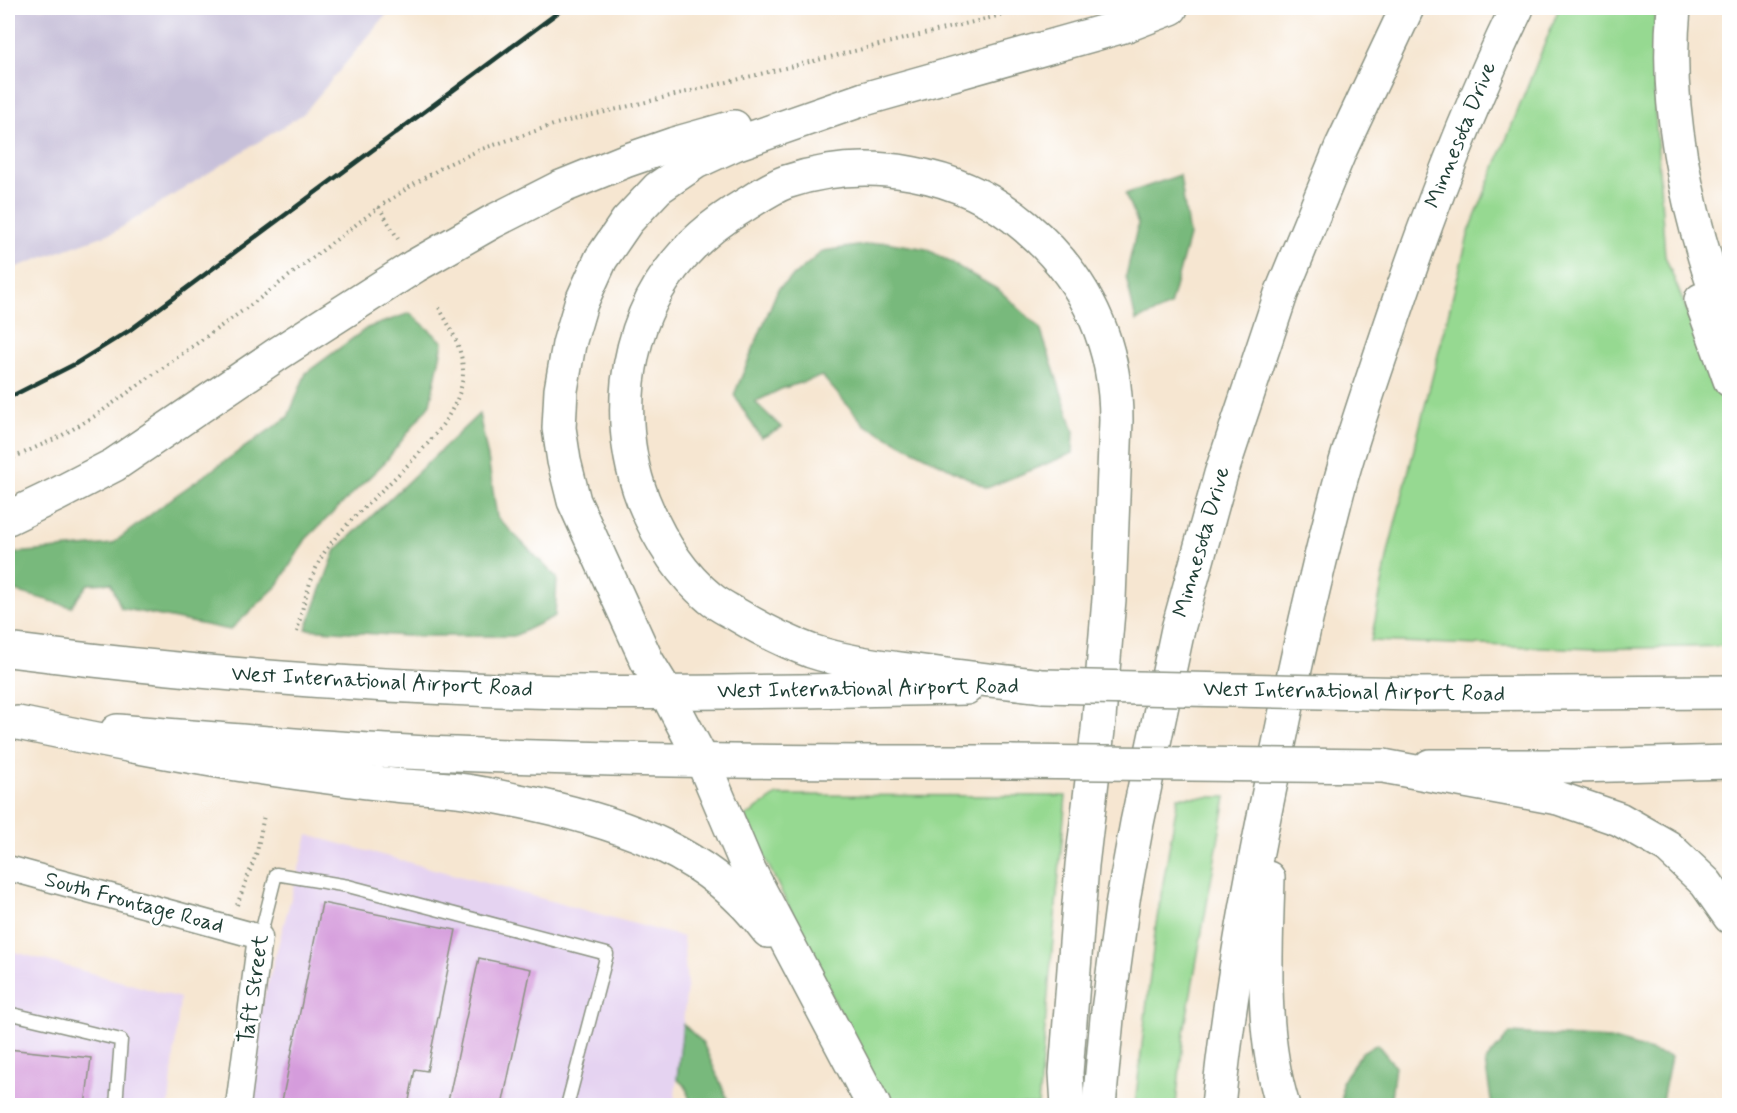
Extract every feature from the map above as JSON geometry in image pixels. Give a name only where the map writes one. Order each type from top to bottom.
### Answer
[{"type":"main road","points":[[874,1106],[748,868],[703,762],[666,692],[647,662],[574,501],[559,428],[561,390],[569,345],[581,303],[601,259],[627,221],[658,188],[696,162],[735,144],[864,99],[1126,25],[1171,8]]},
{"type":"main road","name":"Minnesota Drive","points":[[1099,1106],[1110,994],[1123,900],[1137,823],[1178,629],[1218,485],[1281,294],[1341,148],[1407,8]]},
{"type":"main road","name":"Minnesota Drive","points":[[1218,1106],[1232,988],[1270,785],[1316,578],[1353,435],[1441,182],[1516,8]]},
{"type":"main road","points":[[1674,8],[1671,39],[1675,122],[1684,181],[1709,273],[1730,322]]},
{"type":"main road","points":[[8,518],[114,465],[279,353],[415,266],[492,222],[561,187],[674,144],[786,114],[864,99]]},
{"type":"main road","points":[[1042,686],[874,666],[811,651],[754,625],[711,599],[671,558],[650,518],[636,481],[627,441],[627,397],[631,358],[643,318],[660,283],[682,254],[722,219],[784,183],[829,172],[864,168],[898,170],[936,179],[974,193],[1012,215],[1041,240],[1070,271],[1092,308],[1112,369],[1116,396],[1116,420],[1109,599],[1098,730],[1082,865],[1066,1073],[1068,1106]]},
{"type":"main road","points":[[1684,181],[1683,227],[1694,278],[1730,380]]},
{"type":"main road","name":"West International Airport Road","points":[[8,650],[115,664],[268,677],[526,691],[666,692],[1042,686],[1416,694],[1730,692]]},
{"type":"main road","points":[[13,722],[325,747],[455,754],[703,762],[1012,762],[1383,766],[1563,766],[1730,762]]},
{"type":"main road","points":[[13,722],[160,752],[246,766],[403,786],[460,790],[574,813],[621,827],[687,857],[724,885],[755,914],[817,998]]},
{"type":"main road","points":[[1383,766],[1558,798],[1619,819],[1668,847],[1706,883],[1730,917]]},
{"type":"main road","points":[[1270,785],[1267,1006],[1274,1075],[1283,1106]]},
{"type":"street","name":"South Frontage Road","points":[[8,868],[260,937]]},
{"type":"street","name":"Taft Street","points":[[238,1106],[260,937]]},
{"type":"lane","name":"Taft Street","points":[[260,937],[276,874],[348,886],[607,954],[567,1106]]},
{"type":"lane","points":[[8,1013],[121,1040],[116,1106]]},
{"type":"path","points":[[8,460],[59,437],[95,416],[259,299],[379,207],[446,165],[482,149],[556,124],[1030,8]]},
{"type":"path","points":[[379,207],[402,246]]},
{"type":"path","points":[[297,632],[310,584],[324,552],[340,532],[439,430],[457,399],[462,378],[461,358],[449,326],[437,304]]},
{"type":"path","points":[[228,928],[255,858],[264,815]]},
{"type":"shaded area","points":[[8,8],[392,8],[303,114],[114,232],[8,270]]},
{"type":"shaded area","points":[[308,835],[683,937],[687,987],[674,1105],[253,1106],[260,1012]]},
{"type":"shaded area","points":[[8,950],[180,998],[169,1105],[8,1105]]},
{"type":"green space","points":[[1559,8],[1655,8],[1655,111],[1665,256],[1729,416],[1729,646],[1595,649],[1371,641],[1389,548],[1469,232]]},
{"type":"green space","points":[[1180,175],[1189,236],[1170,306],[1136,321],[1126,276],[1138,224],[1125,194]]},
{"type":"green space","points":[[885,242],[927,249],[999,290],[1040,328],[1074,431],[1073,453],[987,488],[865,425],[822,376],[781,389],[755,402],[782,428],[761,438],[734,395],[778,289],[823,251]]},
{"type":"green space","points":[[410,313],[443,342],[430,404],[386,461],[306,539],[278,585],[230,630],[121,608],[111,583],[88,584],[71,607],[8,589],[8,571],[16,553],[112,544],[175,496],[288,417],[306,373],[367,328]]},
{"type":"green space","points":[[479,414],[497,517],[557,578],[555,616],[514,636],[405,636],[306,629],[336,550]]},
{"type":"green space","points":[[777,795],[1066,796],[1038,1105],[885,1105],[745,817]]},
{"type":"green space","points":[[1178,797],[1226,797],[1184,1032],[1176,1105],[1135,1105],[1156,924]]},
{"type":"green space","points":[[683,1024],[703,1043],[730,1105],[691,1105],[686,1087],[677,1079]]},
{"type":"green space","points":[[1510,1033],[1610,1039],[1671,1057],[1661,1105],[1492,1105],[1485,1062]]},
{"type":"green space","points":[[1377,1044],[1395,1066],[1390,1105],[1342,1105],[1342,1082],[1362,1052]]},
{"type":"building","points":[[322,903],[456,930],[427,1071],[415,1069],[408,1106],[281,1106]]},
{"type":"building","points":[[479,958],[531,969],[502,1106],[447,1106]]},
{"type":"building","points":[[8,1049],[91,1058],[85,1106],[8,1106]]},
{"type":"railway","points":[[8,398],[75,364],[130,330],[564,8]]}]
